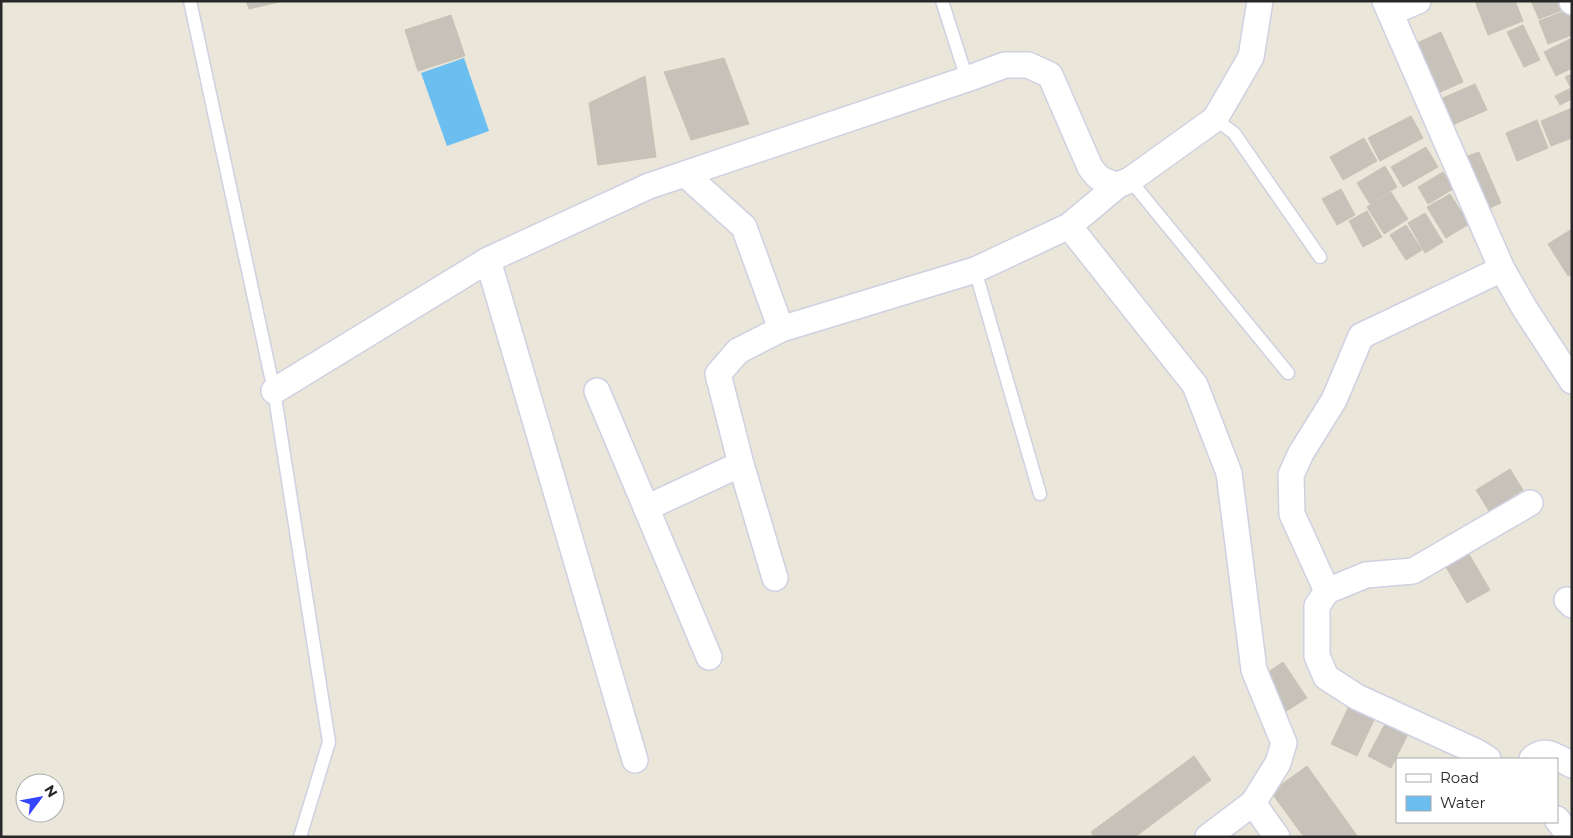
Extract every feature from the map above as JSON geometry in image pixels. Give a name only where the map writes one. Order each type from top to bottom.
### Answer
[{"type":"street","points":[[775,578],[741,464],[718,374],[738,351],[781,329],[975,270],[1069,226],[1124,182],[1215,120],[1251,57],[1260,1]]},
{"type":"street","points":[[1418,1],[1387,7],[1502,269],[1524,309],[1572,381]]},
{"type":"street","points":[[274,391],[488,260],[649,186],[1005,65],[1028,65],[1050,75],[1090,168],[1105,182],[1124,182]]},
{"type":"street","points":[[685,174],[744,227],[781,329]]},
{"type":"street","points":[[1069,226],[1195,385],[1229,473],[1246,620],[1254,670],[1284,743],[1278,763],[1253,802],[1208,837]]},
{"type":"street","points":[[488,260],[635,760]]},
{"type":"street","points":[[1486,758],[1357,697],[1326,677],[1317,656],[1322,598],[1292,514],[1291,475],[1301,453],[1334,400],[1362,336],[1502,269]]},
{"type":"street","points":[[597,391],[709,657]]},
{"type":"street","points":[[646,508],[741,464]]},
{"type":"street","points":[[1322,598],[1366,575],[1413,571],[1530,503]]},
{"type":"street","points":[[1533,758],[1545,752],[1557,758]]},
{"type":"street","points":[[1558,758],[1572,765]]},
{"type":"street","points":[[1253,802],[1277,837]]},
{"type":"street","points":[[1558,820],[1570,837]]},
{"type":"lane","points":[[190,1],[274,391],[329,742],[300,837]]},
{"type":"lane","points":[[942,1],[967,79]]},
{"type":"lane","points":[[1215,120],[1234,133],[1320,257]]},
{"type":"lane","points":[[1124,182],[1288,373]]},
{"type":"lane","points":[[975,270],[1040,494]]},
{"type":"water","points":[[464,58],[489,131],[447,146],[421,73]]},
{"type":"building","points":[[246,1],[283,1],[249,9]]},
{"type":"building","points":[[1475,1],[1515,1],[1523,21],[1488,35]]},
{"type":"building","points":[[1531,1],[1562,1],[1565,9],[1539,19]]},
{"type":"building","points":[[1570,9],[1572,14],[1572,35],[1548,44],[1539,21]]},
{"type":"building","points":[[451,15],[465,56],[418,71],[405,30]]},
{"type":"building","points":[[1523,25],[1540,60],[1524,67],[1507,32]]},
{"type":"building","points":[[1441,32],[1463,82],[1436,94],[1415,44]]},
{"type":"building","points":[[1572,38],[1572,68],[1556,76],[1544,52]]},
{"type":"building","points":[[724,58],[749,124],[691,140],[664,72]]},
{"type":"building","points":[[1572,74],[1572,99],[1560,105],[1555,96],[1571,88],[1565,77]]},
{"type":"building","points":[[645,76],[656,157],[598,165],[589,103]]},
{"type":"building","points":[[1475,84],[1487,110],[1450,126],[1438,100]]},
{"type":"building","points":[[1572,108],[1572,138],[1551,146],[1541,121]]},
{"type":"building","points":[[1411,116],[1423,138],[1380,161],[1368,138]]},
{"type":"building","points":[[1537,120],[1548,148],[1517,161],[1506,133]]},
{"type":"building","points":[[1364,138],[1377,161],[1343,180],[1330,157]]},
{"type":"building","points":[[1426,147],[1438,167],[1403,187],[1391,167]]},
{"type":"building","points":[[1479,152],[1501,203],[1487,209],[1465,157]]},
{"type":"building","points":[[1385,166],[1397,187],[1370,204],[1357,183]]},
{"type":"building","points":[[1443,172],[1453,189],[1428,204],[1418,187]]},
{"type":"building","points":[[1341,189],[1355,215],[1337,225],[1322,199]]},
{"type":"building","points":[[1391,192],[1408,219],[1384,234],[1367,207]]},
{"type":"building","points":[[1450,194],[1469,224],[1446,238],[1427,207]]},
{"type":"building","points":[[1367,211],[1382,237],[1363,247],[1349,221]]},
{"type":"building","points":[[1425,213],[1443,242],[1425,253],[1408,223]]},
{"type":"building","points":[[1406,225],[1422,250],[1406,260],[1390,235]]},
{"type":"building","points":[[1572,229],[1572,274],[1568,276],[1548,244]]},
{"type":"building","points":[[1510,469],[1523,490],[1489,511],[1476,490]]},
{"type":"building","points":[[1466,549],[1490,590],[1467,603],[1443,562]]},
{"type":"building","points":[[1283,662],[1307,698],[1285,712],[1261,677]]},
{"type":"building","points":[[1349,706],[1375,718],[1357,756],[1331,744]]},
{"type":"building","points":[[1386,722],[1408,734],[1391,768],[1368,756]]},
{"type":"building","points":[[1194,756],[1211,780],[1135,837],[1094,837],[1091,832]]},
{"type":"building","points":[[1307,766],[1358,837],[1304,837],[1271,792]]}]
